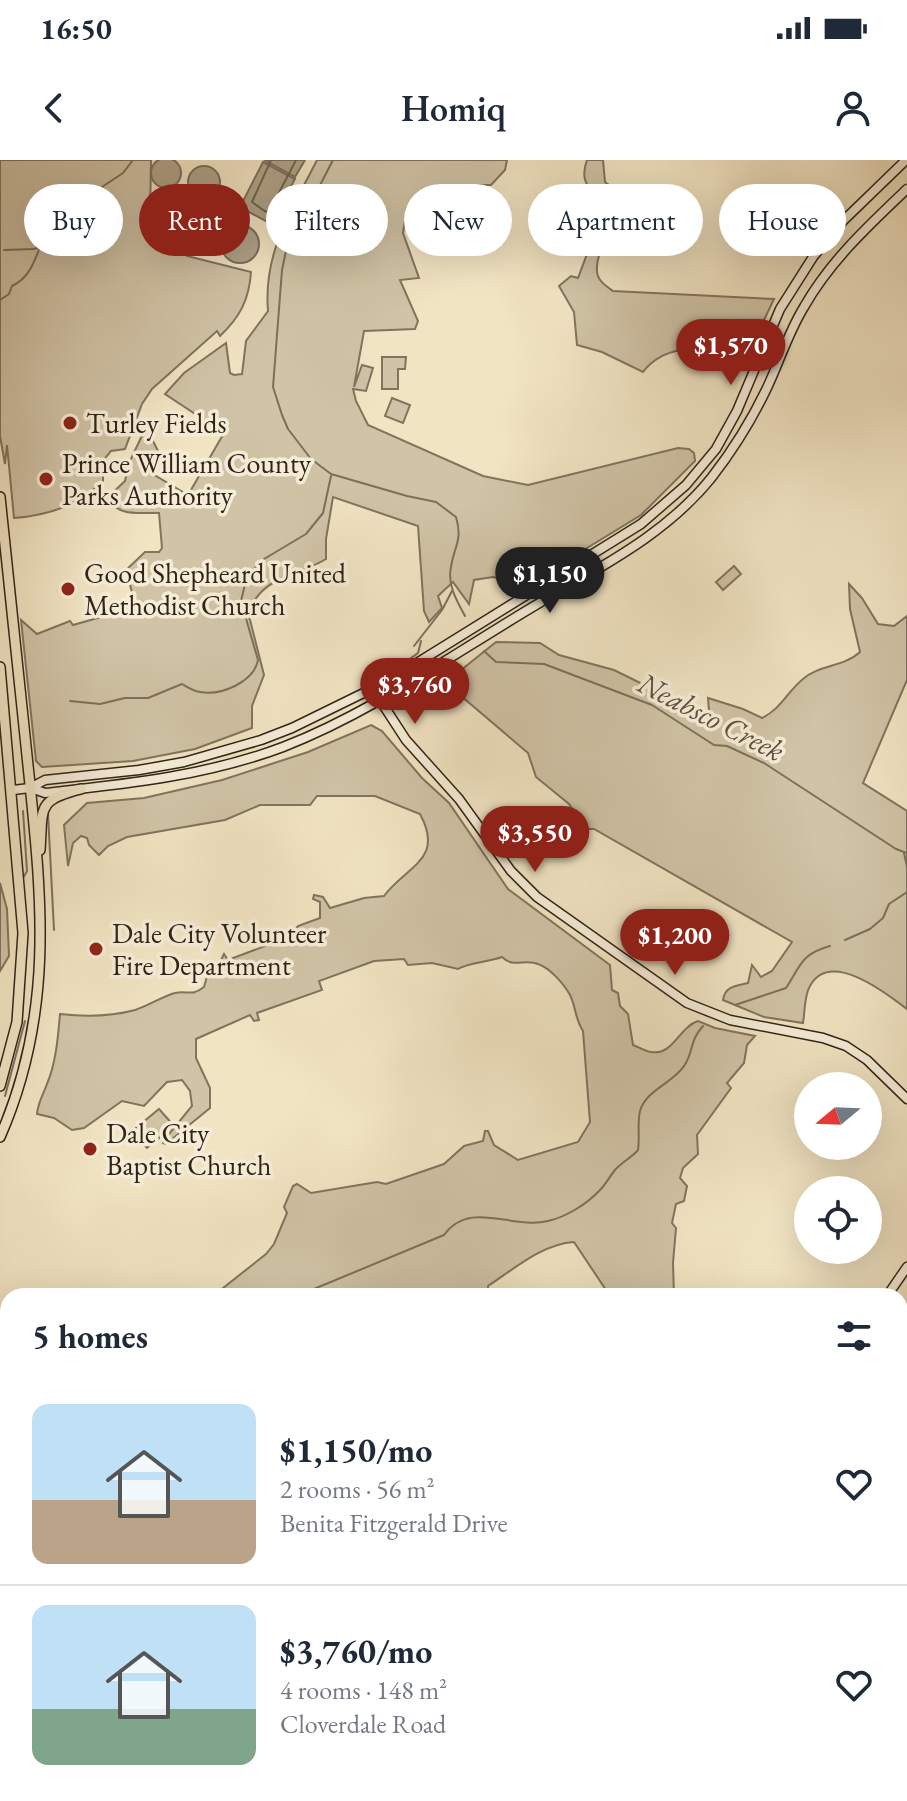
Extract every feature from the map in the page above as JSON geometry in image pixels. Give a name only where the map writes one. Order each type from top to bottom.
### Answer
[{"type":"main road","points":[[13,790],[30,788],[45,780],[139,770],[227,751],[292,728],[373,689],[621,537],[655,513],[686,485],[716,449],[732,421],[780,309],[800,274],[844,220],[906,160]]},
{"type":"main road","points":[[30,788],[45,793],[171,777],[237,762],[285,746],[380,701],[630,548],[667,522],[693,498],[739,440],[794,325],[815,289],[850,245],[907,189]]},
{"type":"main road","points":[[0,497],[41,926],[38,1000],[23,1073],[0,1137]]},
{"type":"main road","points":[[0,667],[13,790],[23,958],[17,1022],[0,1086]]},
{"type":"main road","points":[[373,689],[406,740],[459,799],[511,871],[537,897],[687,1003],[730,1020],[823,1038],[846,1046],[867,1060],[907,1099]]},
{"type":"main road","points":[[37,873],[45,805],[54,796],[81,789]]},
{"type":"main road","points":[[893,1288],[907,1267]]},
{"type":"shaded area","points":[[0,160],[151,160],[151,184],[139,184],[139,256],[187,256],[251,272],[246,300],[238,315],[220,336],[217,331],[152,389],[142,404],[125,449],[111,451],[103,461],[103,481],[62,508],[14,518],[7,445],[5,464],[0,436]]},
{"type":"shaded area","points":[[317,160],[507,160],[505,170],[492,184],[404,184],[404,256],[411,256],[419,278],[400,280],[418,321],[415,329],[364,331],[354,387],[362,365],[373,368],[366,391],[353,389],[368,425],[483,476],[528,485],[678,448],[689,449],[694,453],[695,461],[641,515],[528,584],[493,577],[474,580],[469,604],[453,582],[438,596],[442,608],[429,622],[424,611],[418,526],[333,497],[326,559],[263,590],[248,612],[264,675],[252,706],[252,728],[195,749],[133,761],[42,767],[36,761],[21,620],[37,634],[70,621],[73,625],[136,607],[126,570],[145,552],[159,552],[162,548],[159,513],[124,511],[107,498],[125,481],[129,463],[146,427],[158,451],[146,470],[188,495],[224,433],[165,394],[184,373],[226,343],[230,373],[242,374],[246,341],[268,311],[274,256],[388,256],[388,184],[305,184]]},
{"type":"shaded area","points":[[587,160],[603,160],[608,184],[587,184]]},
{"type":"shaded area","points":[[586,256],[599,256],[597,274],[613,291],[774,299],[749,352],[678,351],[653,362],[643,372],[602,352],[577,345],[574,312],[559,286],[571,276],[578,278]]},
{"type":"shaded area","points":[[382,357],[406,357],[405,369],[398,369],[398,389],[382,389]]},
{"type":"shaded area","points":[[392,398],[410,405],[403,423],[385,416]]},
{"type":"shaded area","points":[[734,566],[741,574],[723,590],[716,582]]},
{"type":"shaded area","points":[[849,584],[878,624],[894,626],[907,616],[907,680],[863,783],[907,811],[907,1009],[858,978],[831,972],[819,976],[810,986],[803,1023],[764,1017],[723,1000],[729,989],[748,983],[752,965],[761,977],[772,971],[792,942],[594,829],[585,829],[569,804],[536,777],[528,753],[447,684],[496,642],[540,643],[559,655],[614,670],[703,714],[709,711],[708,698],[762,718],[809,674],[846,661],[860,652],[850,609]]},
{"type":"shaded area","points":[[371,725],[382,731],[422,778],[449,803],[508,889],[610,965],[612,990],[618,993],[620,1006],[628,1014],[633,1045],[649,1051],[665,1050],[698,1021],[715,1028],[755,1036],[747,1045],[744,1063],[727,1083],[731,1088],[697,1135],[698,1154],[683,1168],[680,1178],[687,1186],[684,1201],[676,1204],[672,1223],[676,1228],[674,1288],[605,1288],[574,1242],[551,1247],[529,1258],[488,1288],[223,1288],[274,1244],[287,1213],[284,1207],[293,1186],[297,1184],[311,1193],[377,1182],[386,1184],[444,1164],[464,1146],[483,1141],[485,1131],[488,1131],[494,1145],[518,1160],[578,1142],[590,1122],[583,1031],[564,986],[547,969],[533,962],[511,962],[502,957],[458,969],[432,963],[408,965],[404,959],[374,961],[319,981],[322,990],[257,1013],[259,1020],[254,1021],[250,1015],[196,1039],[196,1058],[210,1088],[210,1108],[166,1144],[164,1140],[192,1106],[190,1091],[182,1080],[167,1082],[144,1106],[122,1101],[84,1128],[72,1130],[54,1118],[37,1114],[53,1067],[60,1014],[116,1014],[175,993],[193,993],[204,987],[208,973],[224,954],[228,960],[289,937],[298,926],[320,918],[320,902],[313,899],[314,895],[323,897],[330,908],[384,896],[420,861],[428,842],[420,814],[375,796],[317,796],[310,805],[260,805],[225,820],[127,837],[108,846],[99,855],[89,845],[87,838],[81,836],[73,843],[68,866],[64,825],[87,803],[144,798],[222,780],[308,752]]},
{"type":"shaded area","points":[[0,883],[7,909],[9,956],[0,971]]},
{"type":"shaded area","points":[[159,1109],[174,1126],[147,1148],[131,1132]]},
{"type":"water","points":[[160,159],[172,159],[180,167],[177,184],[155,184],[152,179],[152,167]]},
{"type":"water","points":[[264,160],[305,160],[295,177]]},
{"type":"water","points":[[263,162],[295,179],[292,184],[266,184],[266,221],[250,212],[250,187]]},
{"type":"water","points":[[198,167],[210,167],[219,176],[220,184],[188,184],[189,176]]},
{"type":"water","points":[[250,228],[258,237],[258,251],[254,258],[240,263],[226,258],[250,256]]},
{"type":"waterway","points":[[4,250],[34,249],[48,244],[62,229],[84,218],[96,191],[123,173],[133,160]]},
{"type":"waterway","name":"Neabsco Creek","points":[[333,160],[286,251],[273,387],[288,429],[311,459],[331,474],[436,502],[456,517],[458,538],[450,580],[465,616]]},
{"type":"waterway","points":[[0,300],[26,275],[36,256]]},
{"type":"waterway","points":[[70,701],[100,704],[125,698],[148,698],[182,684],[197,691],[217,692],[235,686],[250,675],[258,660],[241,601],[247,576],[264,559],[306,534],[323,513],[331,476]]},
{"type":"waterway","points":[[414,646],[442,610],[452,591]]},
{"type":"waterway","points":[[388,675],[418,653],[421,641]]},
{"type":"waterway","name":"Neabsco Creek","points":[[484,651],[496,662],[544,664],[652,705],[714,745],[727,746],[764,763],[896,849],[907,853]]},
{"type":"waterway","points":[[23,811],[27,871],[23,878]]},
{"type":"waterway","points":[[48,814],[54,930]]},
{"type":"waterway","points":[[904,853],[907,867]]},
{"type":"waterway","points":[[845,940],[870,929],[883,918],[889,904],[907,892]]},
{"type":"waterway","points":[[735,1005],[786,988],[807,957],[830,946]]},
{"type":"waterway","points":[[5,1096],[25,1021]]},
{"type":"waterway","points":[[316,1288],[444,1235],[454,1224],[466,1219],[479,1217],[534,1223],[555,1219],[583,1205],[638,1150],[639,1116],[643,1104],[684,1066],[703,1026]]},
{"type":"place","name":"Turley Fields","points":[[70,423]]},
{"type":"place","name":"Prince William County Parks Authority","points":[[46,479]]},
{"type":"place","name":"Good Shepheard United Methodist Church","points":[[68,589]]},
{"type":"place","name":"Dale City Volunteer Fire Department","points":[[96,949]]},
{"type":"place","name":"Dale City Baptist Church","points":[[90,1149]]}]
